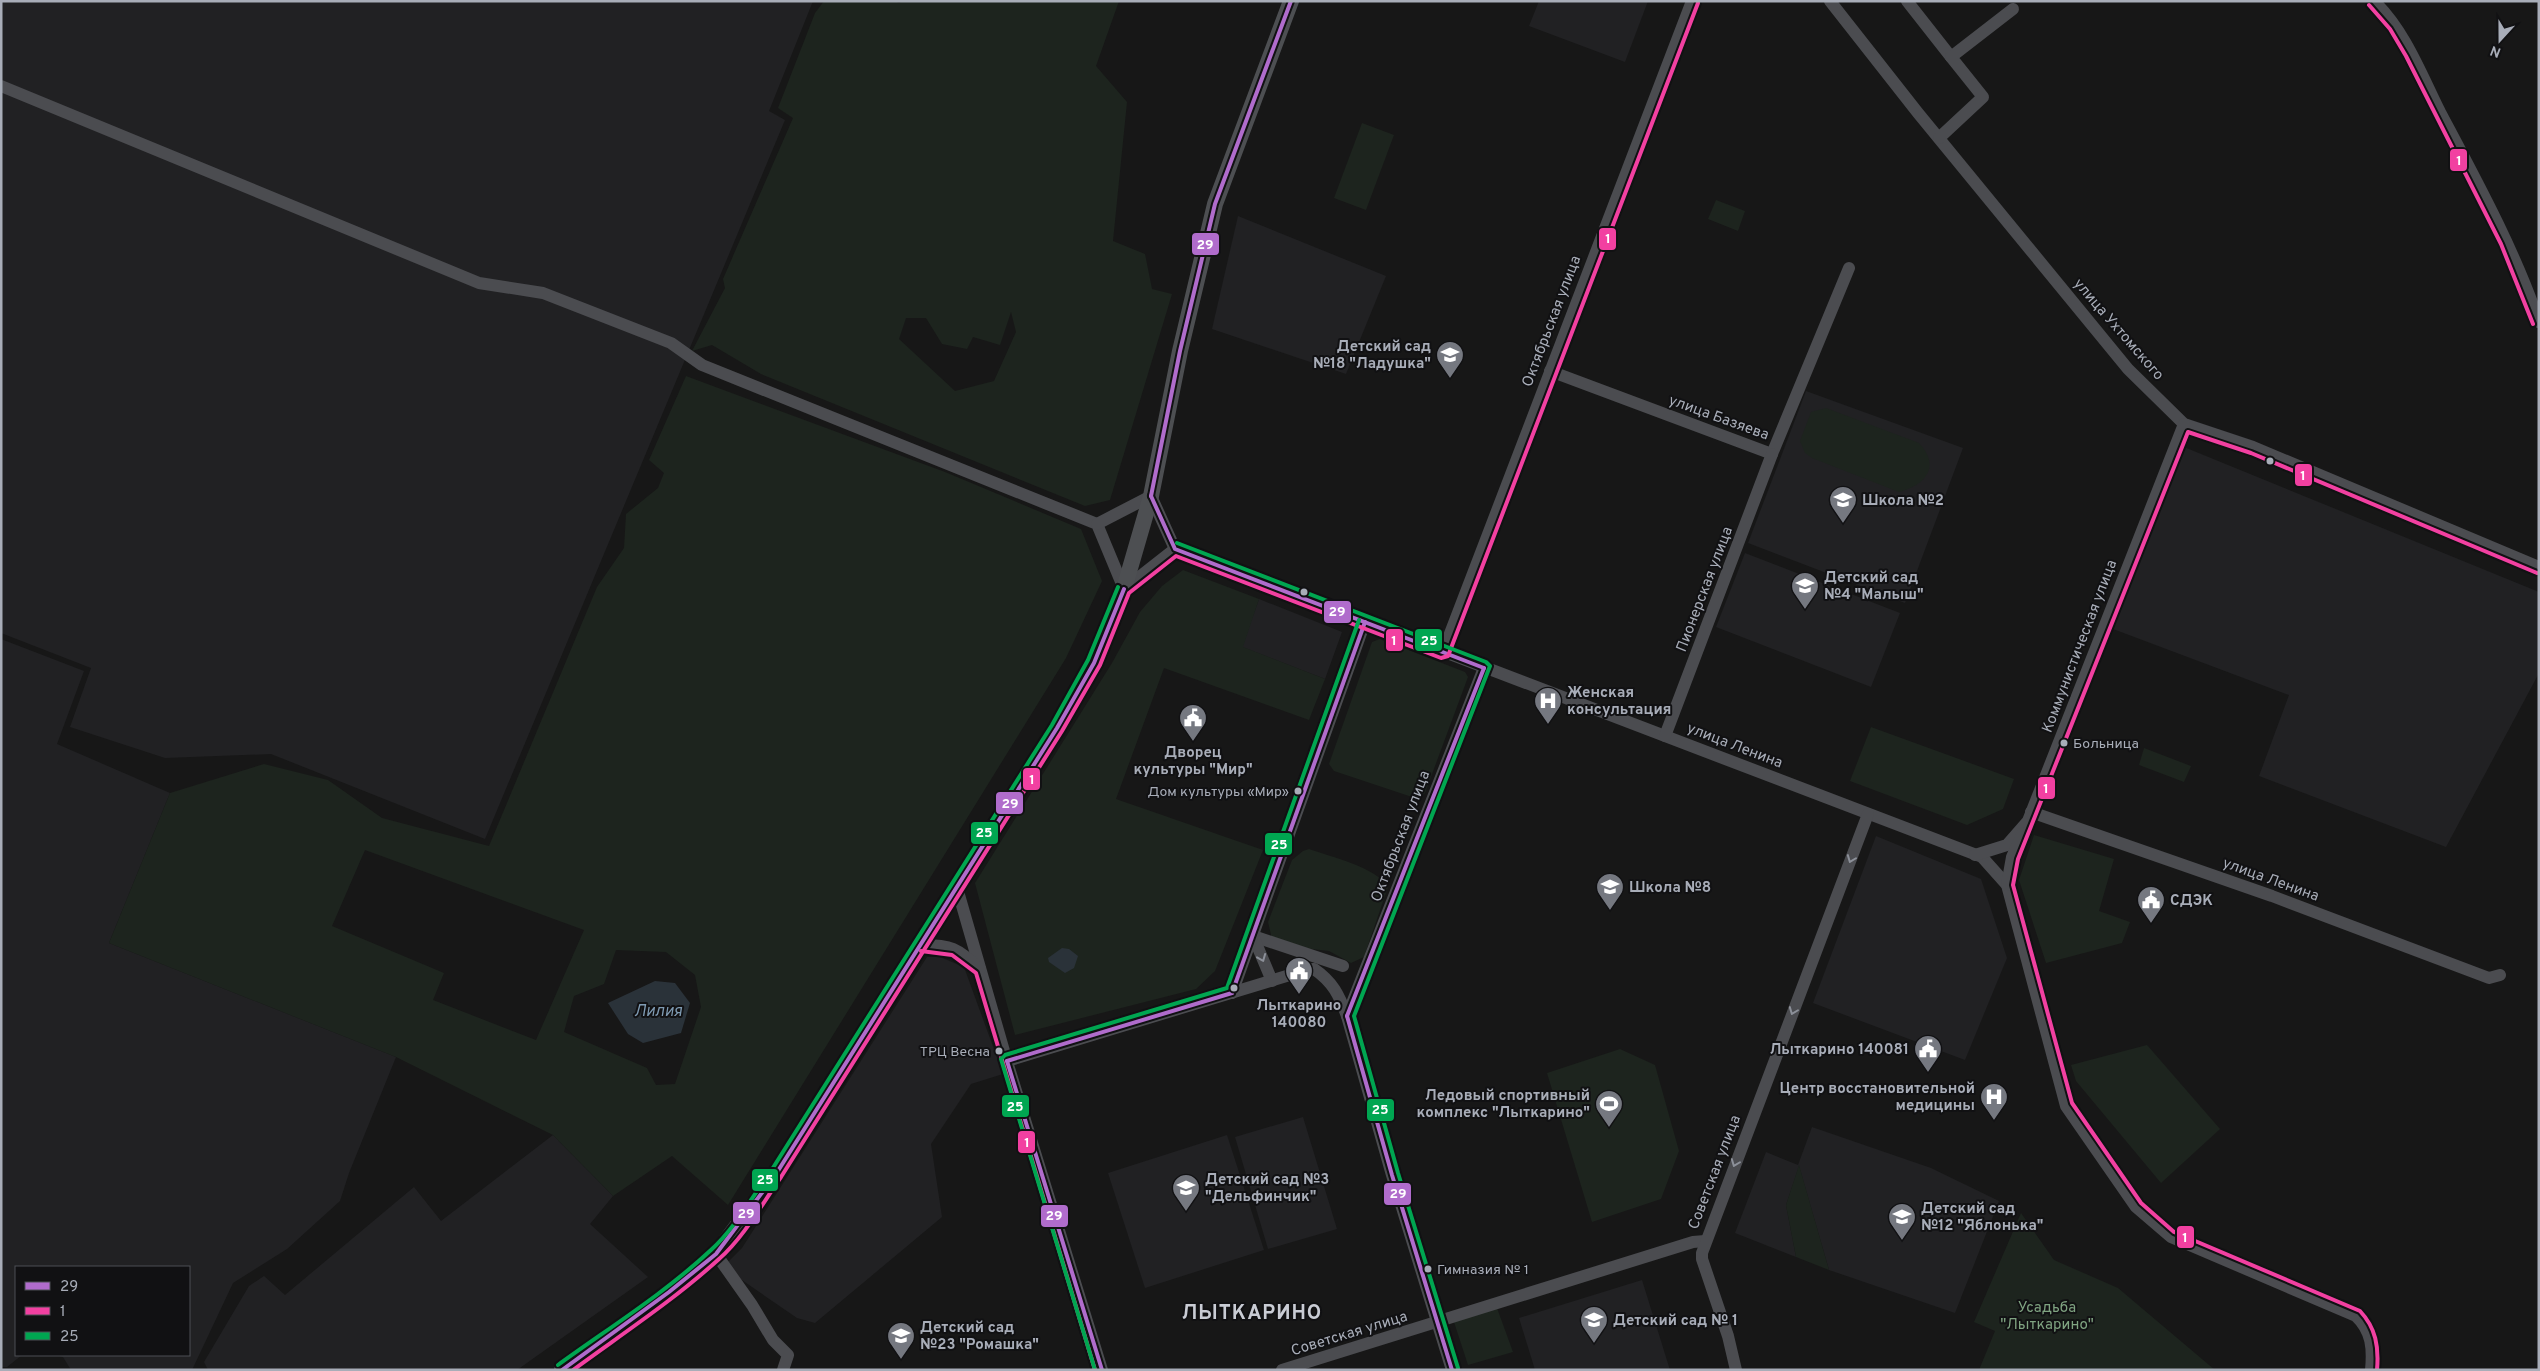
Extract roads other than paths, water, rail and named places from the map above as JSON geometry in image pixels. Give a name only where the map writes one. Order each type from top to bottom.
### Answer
[{"type":"main road","points":[[562,1370],[669,1292],[716,1254],[776,1174],[1057,728],[1089,671],[1124,589],[1151,496],[1180,351],[1215,204],[1291,1]]},
{"type":"street","name":"Октябрьская улица","points":[[1443,652],[1692,1]]},
{"type":"street","name":"улица Ухтомского","points":[[1830,1],[1939,138],[2128,369],[2184,424],[2252,448],[2539,567]]},
{"type":"street","points":[[1907,1],[1983,98],[1939,138]]},
{"type":"street","points":[[2374,1],[2394,23],[2464,157],[2526,284],[2539,322]]},
{"type":"street","points":[[1951,58],[2013,9]]},
{"type":"street","points":[[1,86],[479,283],[544,293],[670,343],[702,365],[1097,524],[1124,589],[1175,549],[1151,496],[1097,524]]},
{"type":"street","name":"улица Базяева","points":[[1550,371],[1772,454],[1849,268]]},
{"type":"street","name":"Коммунистическая улица","points":[[1975,854],[2007,845],[2029,816],[2184,424]]},
{"type":"street","name":"Пионерская улица","points":[[1664,736],[1772,454]]},
{"type":"street","name":"улица Ленина","points":[[1175,549],[1975,854],[1982,857],[2008,885]]},
{"type":"street","points":[[1232,993],[1365,622]]},
{"type":"street","name":"Октябрьская улица","points":[[1347,1016],[1484,668]]},
{"type":"street","name":"Советская улица","points":[[1282,1370],[1438,1323],[1693,1242],[1706,1241],[1868,814]]},
{"type":"street","points":[[2029,816],[2012,857],[2008,885],[2066,1106],[2136,1207],[2171,1237],[2356,1316],[2368,1331],[2372,1346],[2371,1370]]},
{"type":"street","name":"улица Ленина","points":[[2029,816],[2272,896],[2489,978],[2500,975]]},
{"type":"street","points":[[957,888],[1007,1060],[1102,1370]]},
{"type":"street","points":[[1253,936],[1343,966]]},
{"type":"street","points":[[1253,936],[1272,981]]},
{"type":"street","points":[[921,945],[941,945],[958,949],[981,969]]},
{"type":"street","points":[[1007,1060],[1308,970],[1368,964]]},
{"type":"street","points":[[1308,970],[1329,980],[1334,986],[1347,1016],[1392,1174],[1452,1370]]},
{"type":"street","points":[[1706,1241],[1702,1260],[1728,1336],[1736,1370]]},
{"type":"street","points":[[716,1254],[752,1305],[773,1340],[788,1355],[783,1370]]},
{"type":"street","points":[[1325,1357],[1329,1370]]},
{"type":"water","points":[[1062,948],[1069,949],[1078,956],[1074,968],[1065,973],[1049,962],[1048,958]]},
{"type":"water","name":"Лилия","points":[[655,981],[675,983],[690,1003],[681,1033],[643,1043],[628,1034],[608,1003]]},
{"type":"place","name":"Детский сад №18 \"Ладушка\"","points":[[1450,379]]},
{"type":"place","name":"Школа №2","points":[[1843,524]]},
{"type":"place","name":"Детский сад №4 \"Малыш\"","points":[[1805,610]]},
{"type":"place","name":"Женская консультация","points":[[1548,725]]},
{"type":"place","name":"Дворец культуры \"Мир\"","points":[[1193,742]]},
{"type":"place","name":"Больница","points":[[2064,743]]},
{"type":"place","name":"Дом культуры «Мир»","points":[[1298,791]]},
{"type":"place","name":"Школа №8","points":[[1610,911]]},
{"type":"place","name":"СДЭК","points":[[2151,924]]},
{"type":"place","name":"Лыткарино 140080","points":[[1299,995]]},
{"type":"place","name":"ТРЦ Весна","points":[[999,1051]]},
{"type":"place","name":"Лыткарино 140081","points":[[1928,1073]]},
{"type":"place","name":"Центр восстановительной медицины","points":[[1994,1121]]},
{"type":"place","name":"Ледовый спортивный комплекс \"Лыткарино\"","points":[[1609,1128]]},
{"type":"place","name":"Детский сад №3 \"Дельфинчик\"","points":[[1186,1212]]},
{"type":"place","name":"Детский сад №12 \"Яблонька\"","points":[[1902,1241]]},
{"type":"place","name":"Гимназия № 1","points":[[1428,1269]]},
{"type":"place","name":"Детский сад № 1","points":[[1594,1344]]},
{"type":"place","name":"Детский сад №23 \"Ромашка\"","points":[[901,1360]]},
{"type":"district","name":"ЛЫТКАРИНО","points":[[1252,1312]]},
{"type":"park label","name":"Усадьба \"Лыткарино\"","points":[[2047,1316]]}]
